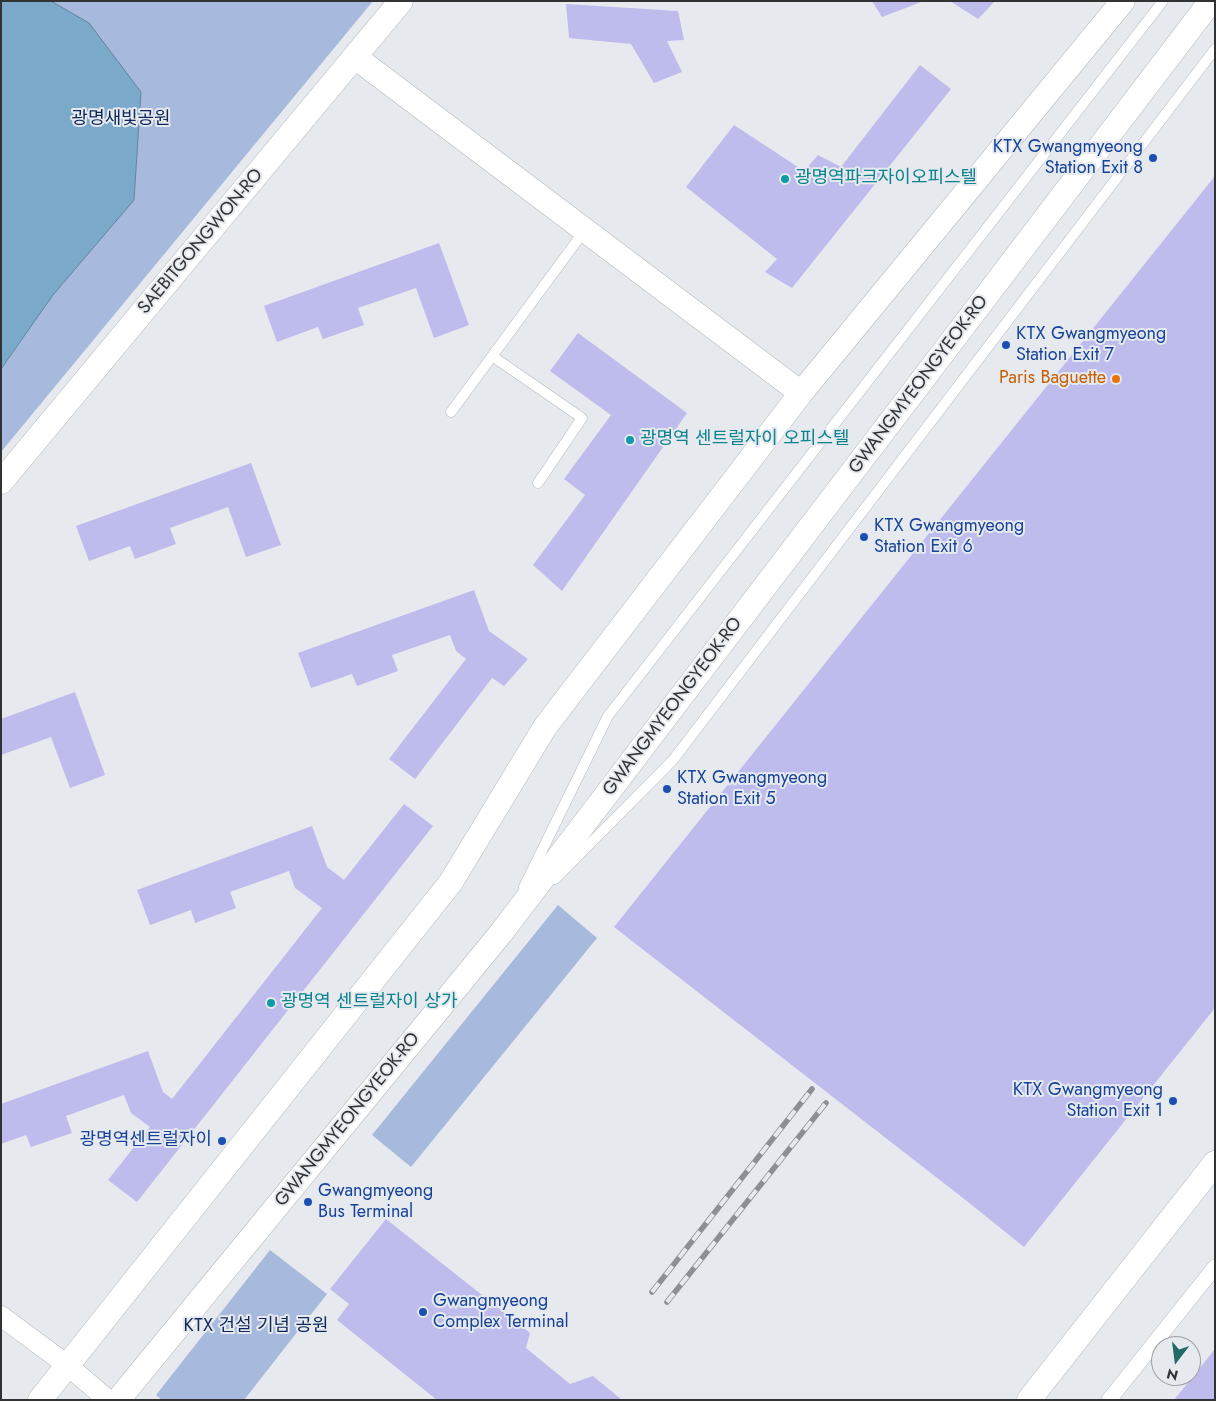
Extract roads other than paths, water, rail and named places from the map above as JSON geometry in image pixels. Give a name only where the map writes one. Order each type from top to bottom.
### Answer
[{"type":"street","name":"SAEBITGONGWON-RO","points":[[1,482],[401,1]]},
{"type":"street","points":[[40,1400],[451,882],[545,728],[801,393],[1123,1]]},
{"type":"street","name":"GWANGMYEONGYEOK-RO","points":[[118,1400],[502,933],[1211,1]]},
{"type":"street","points":[[355,57],[801,393]]},
{"type":"street","points":[[1029,1400],[1215,1163]]},
{"type":"street","points":[[1108,1400],[1215,1267]]},
{"type":"street","points":[[1,1316],[67,1365],[108,1400]]},
{"type":"lane","points":[[502,933],[608,716],[1163,1]]},
{"type":"lane","points":[[502,933],[673,760],[1215,49]]},
{"type":"lane","points":[[451,412],[585,230]]},
{"type":"lane","points":[[492,356],[582,418],[538,483]]},
{"type":"railway","points":[[652,1292],[812,1089]]},
{"type":"railway","points":[[667,1302],[826,1103]]},
{"type":"place","name":"KTX Gwangmyeong Station Exit 8","points":[[1153,158]]},
{"type":"place","name":"광명역파크자이오피스텔","points":[[785,179]]},
{"type":"place","name":"KTX Gwangmyeong Station Exit 7","points":[[1006,345]]},
{"type":"place","name":"Paris Baguette","points":[[1116,379]]},
{"type":"place","name":"광명역 센트럴자이 오피스텔","points":[[630,440]]},
{"type":"place","name":"KTX Gwangmyeong Station Exit 6","points":[[864,537]]},
{"type":"place","name":"KTX Gwangmyeong Station Exit 5","points":[[667,789]]},
{"type":"place","name":"광명역 센트럴자이 상가","points":[[271,1003]]},
{"type":"place","name":"KTX Gwangmyeong Station Exit 1","points":[[1173,1101]]},
{"type":"place","name":"광명역센트럴자이","points":[[222,1141]]},
{"type":"place","name":"Gwangmyeong Bus Terminal","points":[[308,1202]]},
{"type":"place","name":"Gwangmyeong Complex Terminal","points":[[423,1312]]},
{"type":"park label","name":"광명새빛공원","points":[[121,120]]},
{"type":"park label","name":"KTX 건설 기념 공원","points":[[256,1327]]}]
